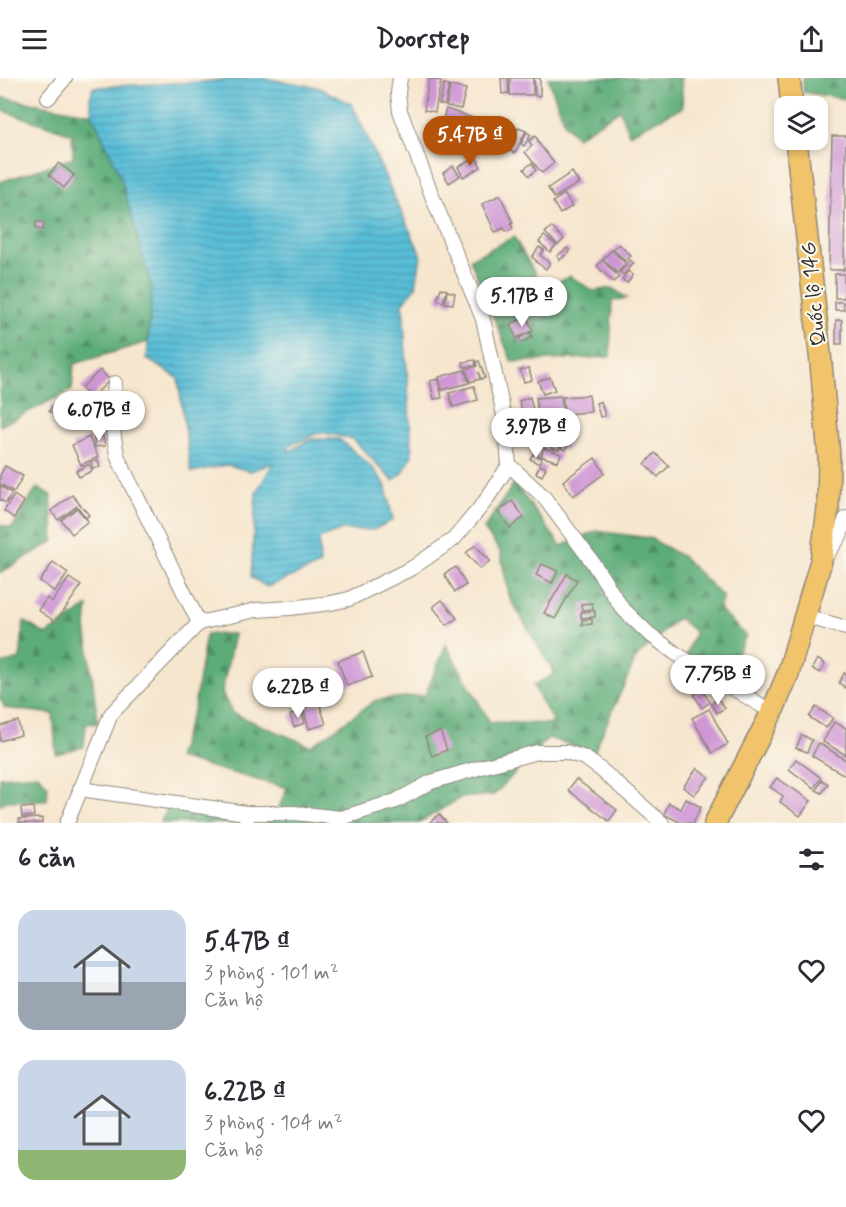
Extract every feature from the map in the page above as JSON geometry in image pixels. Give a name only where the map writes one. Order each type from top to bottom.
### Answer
[{"type":"main road","points":[[789,78],[791,96]]},
{"type":"main road","name":"Quốc lộ 14G","points":[[715,823],[772,712],[788,674],[821,561],[828,509],[829,457],[821,363],[797,150]]},
{"type":"street","points":[[48,98],[65,78]]},
{"type":"street","points":[[67,823],[111,714],[199,623],[256,610],[290,608],[349,599],[412,568],[454,539],[484,503],[509,465],[505,420],[483,319],[400,111],[398,93],[400,78]]},
{"type":"street","points":[[115,383],[112,414],[118,458],[199,623]]},
{"type":"street","points":[[509,465],[543,496],[591,560],[622,608],[648,633],[675,653],[772,712]]},
{"type":"street","points":[[821,561],[840,536],[846,518]]},
{"type":"street","points":[[805,616],[846,628]]},
{"type":"street","points":[[80,789],[246,818],[295,813],[341,818],[396,801],[431,782],[485,766],[537,752],[566,752],[585,758],[599,768],[662,823]]},
{"type":"green space","points":[[548,78],[681,78],[683,107],[629,134],[620,110],[577,137],[565,124]]},
{"type":"green space","points":[[803,78],[846,78],[846,99],[803,92]]},
{"type":"green space","points":[[0,97],[92,114],[120,175],[152,289],[148,342],[74,364],[72,390],[0,426],[0,182],[73,158],[72,134],[0,110]]},
{"type":"green space","points":[[514,237],[544,289],[570,276],[593,291],[612,288],[627,298],[612,301],[610,357],[512,362],[470,259]]},
{"type":"green space","points":[[514,483],[561,546],[596,531],[650,538],[683,557],[723,597],[719,609],[746,636],[719,690],[680,671],[695,632],[678,618],[636,658],[594,752],[548,738],[494,795],[460,798],[419,823],[160,823],[169,806],[274,819],[287,788],[177,758],[194,707],[206,634],[234,634],[222,692],[232,713],[311,746],[376,700],[425,695],[446,645],[490,722],[554,724],[533,685],[555,674],[510,599],[500,551],[484,529]]},
{"type":"green space","points":[[37,488],[51,495],[54,541],[0,573],[0,525],[12,528]]},
{"type":"green space","points":[[88,606],[86,626],[98,723],[86,724],[84,747],[56,754],[53,714],[5,708],[0,698],[0,663],[20,659],[24,621],[46,635]]},
{"type":"green space","points":[[38,774],[48,786],[47,800],[6,801],[0,805],[0,777]]},
{"type":"water","points":[[264,78],[317,87],[352,104],[421,255],[416,286],[403,304],[412,455],[403,473],[393,481],[353,439],[320,432],[289,446],[289,452],[310,439],[339,439],[372,467],[385,484],[393,520],[373,530],[342,530],[319,539],[320,565],[267,587],[251,577],[256,493],[273,463],[251,471],[227,465],[191,472],[178,378],[147,359],[152,289],[120,175],[92,114],[90,99],[93,87]]},
{"type":"building","points":[[501,78],[508,78],[509,93],[502,94]]},
{"type":"building","points":[[510,78],[533,78],[533,95],[510,95]]},
{"type":"building","points":[[534,78],[540,78],[540,96],[535,96]]},
{"type":"building","points":[[429,79],[441,81],[435,112],[424,110]]},
{"type":"building","points":[[444,84],[449,85],[445,105],[439,104]]},
{"type":"building","points":[[450,86],[466,89],[461,109],[446,106]]},
{"type":"building","points":[[446,109],[473,118],[470,127],[443,119]]},
{"type":"building","points":[[518,128],[526,131],[515,153],[508,150]]},
{"type":"building","points":[[463,129],[469,129],[468,141],[462,140]]},
{"type":"building","points":[[470,131],[494,131],[494,142],[470,143]]},
{"type":"building","points":[[527,132],[531,135],[524,146],[521,144]]},
{"type":"building","points":[[535,136],[554,163],[542,173],[525,152],[532,146],[529,141]]},
{"type":"building","points":[[832,136],[846,136],[844,270],[829,270]]},
{"type":"building","points":[[476,157],[481,167],[463,177],[458,167]]},
{"type":"building","points":[[59,163],[74,175],[64,188],[49,175]]},
{"type":"building","points":[[532,163],[536,170],[529,176],[524,169]]},
{"type":"building","points":[[453,166],[460,176],[449,183],[443,173]]},
{"type":"building","points":[[572,172],[579,183],[554,198],[548,188]]},
{"type":"building","points":[[564,194],[572,206],[560,214],[553,202]]},
{"type":"building","points":[[500,195],[513,223],[511,224],[513,229],[506,232],[504,228],[495,232],[482,204]]},
{"type":"building","points":[[36,222],[44,222],[43,230],[36,229]]},
{"type":"building","points":[[551,227],[564,239],[558,245],[545,233]]},
{"type":"building","points":[[544,236],[556,245],[550,252],[539,242]]},
{"type":"building","points":[[619,244],[631,256],[625,261],[613,249]]},
{"type":"building","points":[[539,247],[544,250],[540,255],[550,263],[546,269],[532,257]]},
{"type":"building","points":[[567,248],[570,251],[560,260],[557,256]]},
{"type":"building","points":[[612,250],[626,264],[617,273],[603,259]]},
{"type":"building","points":[[602,260],[619,277],[613,282],[597,266]]},
{"type":"building","points":[[630,260],[634,263],[623,275],[620,272]]},
{"type":"building","points":[[628,271],[633,275],[627,283],[622,279]]},
{"type":"building","points":[[835,274],[844,274],[844,298],[835,298]]},
{"type":"building","points":[[441,288],[447,290],[443,302],[437,300]]},
{"type":"building","points":[[447,291],[455,293],[453,304],[445,303]]},
{"type":"building","points":[[835,302],[843,302],[844,310],[835,310]]},
{"type":"building","points":[[527,317],[533,331],[516,338],[510,324]]},
{"type":"building","points":[[836,320],[842,320],[842,344],[836,344]]},
{"type":"building","points":[[530,332],[532,337],[521,343],[519,338]]},
{"type":"building","points":[[475,360],[476,366],[464,367],[463,362]]},
{"type":"building","points":[[479,361],[485,378],[481,379],[478,372],[480,379],[470,382],[466,369],[477,366],[476,362]]},
{"type":"building","points":[[529,368],[532,380],[524,382],[520,370]]},
{"type":"building","points":[[100,370],[110,380],[91,398],[81,388]]},
{"type":"building","points":[[465,370],[469,383],[442,390],[439,377]]},
{"type":"building","points":[[550,377],[555,390],[543,394],[538,381]]},
{"type":"building","points":[[438,379],[442,398],[434,399],[430,381]]},
{"type":"building","points":[[474,386],[478,400],[453,407],[449,393]]},
{"type":"building","points":[[589,395],[591,412],[564,414],[563,397]]},
{"type":"building","points":[[561,396],[563,415],[538,417],[536,398]]},
{"type":"building","points":[[530,397],[533,410],[523,413],[519,401]]},
{"type":"building","points":[[601,401],[605,416],[600,417],[596,403]]},
{"type":"building","points":[[65,403],[73,409],[68,416],[60,409]]},
{"type":"building","points":[[53,405],[60,411],[56,416],[49,411]]},
{"type":"building","points":[[547,431],[554,433],[549,446],[543,444]]},
{"type":"building","points":[[554,435],[562,438],[559,450],[551,448]]},
{"type":"building","points":[[103,436],[105,446],[95,447],[94,438]]},
{"type":"building","points":[[564,436],[570,437],[566,450],[561,448]]},
{"type":"building","points":[[89,437],[98,457],[81,465],[72,445]]},
{"type":"building","points":[[544,448],[561,454],[558,462],[541,456]]},
{"type":"building","points":[[655,453],[669,466],[658,477],[645,464]]},
{"type":"building","points":[[533,454],[542,458],[539,464],[530,459]]},
{"type":"building","points":[[595,458],[605,473],[573,496],[563,481]]},
{"type":"building","points":[[98,460],[100,467],[93,469],[91,462]]},
{"type":"building","points":[[89,464],[92,471],[79,477],[76,471]]},
{"type":"building","points":[[540,465],[546,468],[542,476],[536,473]]},
{"type":"building","points":[[5,466],[23,476],[14,492],[0,484],[0,475]]},
{"type":"building","points":[[0,486],[12,493],[6,503],[0,500]]},
{"type":"building","points":[[14,495],[24,502],[14,518],[4,511]]},
{"type":"building","points":[[72,495],[89,515],[86,518],[77,506],[58,520],[51,511]]},
{"type":"building","points":[[512,501],[524,517],[510,528],[498,512]]},
{"type":"building","points":[[77,508],[88,521],[72,534],[61,520]]},
{"type":"building","points":[[475,545],[490,561],[480,569],[466,553]]},
{"type":"building","points":[[53,562],[68,573],[55,592],[40,581]]},
{"type":"building","points":[[542,564],[558,571],[552,583],[536,575]]},
{"type":"building","points":[[456,567],[466,585],[455,592],[444,574]]},
{"type":"building","points":[[567,574],[577,580],[555,619],[544,613]]},
{"type":"building","points":[[69,578],[81,586],[56,622],[38,610],[47,598],[52,602]]},
{"type":"building","points":[[442,600],[457,618],[447,625],[433,607]]},
{"type":"building","points":[[592,603],[593,609],[582,610],[581,604]]},
{"type":"building","points":[[595,611],[595,617],[581,618],[581,612]]},
{"type":"building","points":[[592,619],[592,624],[582,625],[582,620]]},
{"type":"building","points":[[363,652],[372,677],[347,686],[338,661]]},
{"type":"building","points":[[817,659],[825,664],[820,673],[812,669]]},
{"type":"building","points":[[844,673],[846,674],[846,688],[839,683]]},
{"type":"building","points":[[702,690],[710,702],[702,708],[694,695]]},
{"type":"building","points":[[316,692],[319,700],[302,705],[299,697]]},
{"type":"building","points":[[718,699],[725,708],[717,713],[711,704]]},
{"type":"building","points":[[319,703],[326,724],[309,729],[303,708]]},
{"type":"building","points":[[816,707],[833,718],[826,728],[809,717]]},
{"type":"building","points":[[709,709],[728,744],[712,753],[692,718]]},
{"type":"building","points":[[301,711],[305,723],[294,727],[290,715]]},
{"type":"building","points":[[18,721],[21,735],[0,741],[0,726]]},
{"type":"building","points":[[834,722],[846,728],[846,755],[823,742]]},
{"type":"building","points":[[440,731],[447,750],[432,756],[425,737]]},
{"type":"building","points":[[802,735],[812,740],[807,752],[796,748]]},
{"type":"building","points":[[819,743],[846,760],[846,776],[812,756]]},
{"type":"building","points":[[796,759],[821,778],[814,788],[789,769]]},
{"type":"building","points":[[697,768],[709,777],[694,795],[683,787]]},
{"type":"building","points":[[777,778],[811,801],[800,816],[780,802],[783,796],[770,787]]},
{"type":"building","points":[[576,779],[617,810],[609,821],[568,790]]},
{"type":"building","points":[[822,780],[828,784],[822,793],[816,790]]},
{"type":"building","points":[[686,799],[701,807],[693,823],[681,823],[664,814],[669,803],[681,809]]},
{"type":"building","points":[[33,807],[34,816],[22,817],[21,808]]},
{"type":"building","points":[[439,814],[447,823],[429,823]]},
{"type":"building","points":[[42,818],[42,823],[19,823],[19,819]]}]
